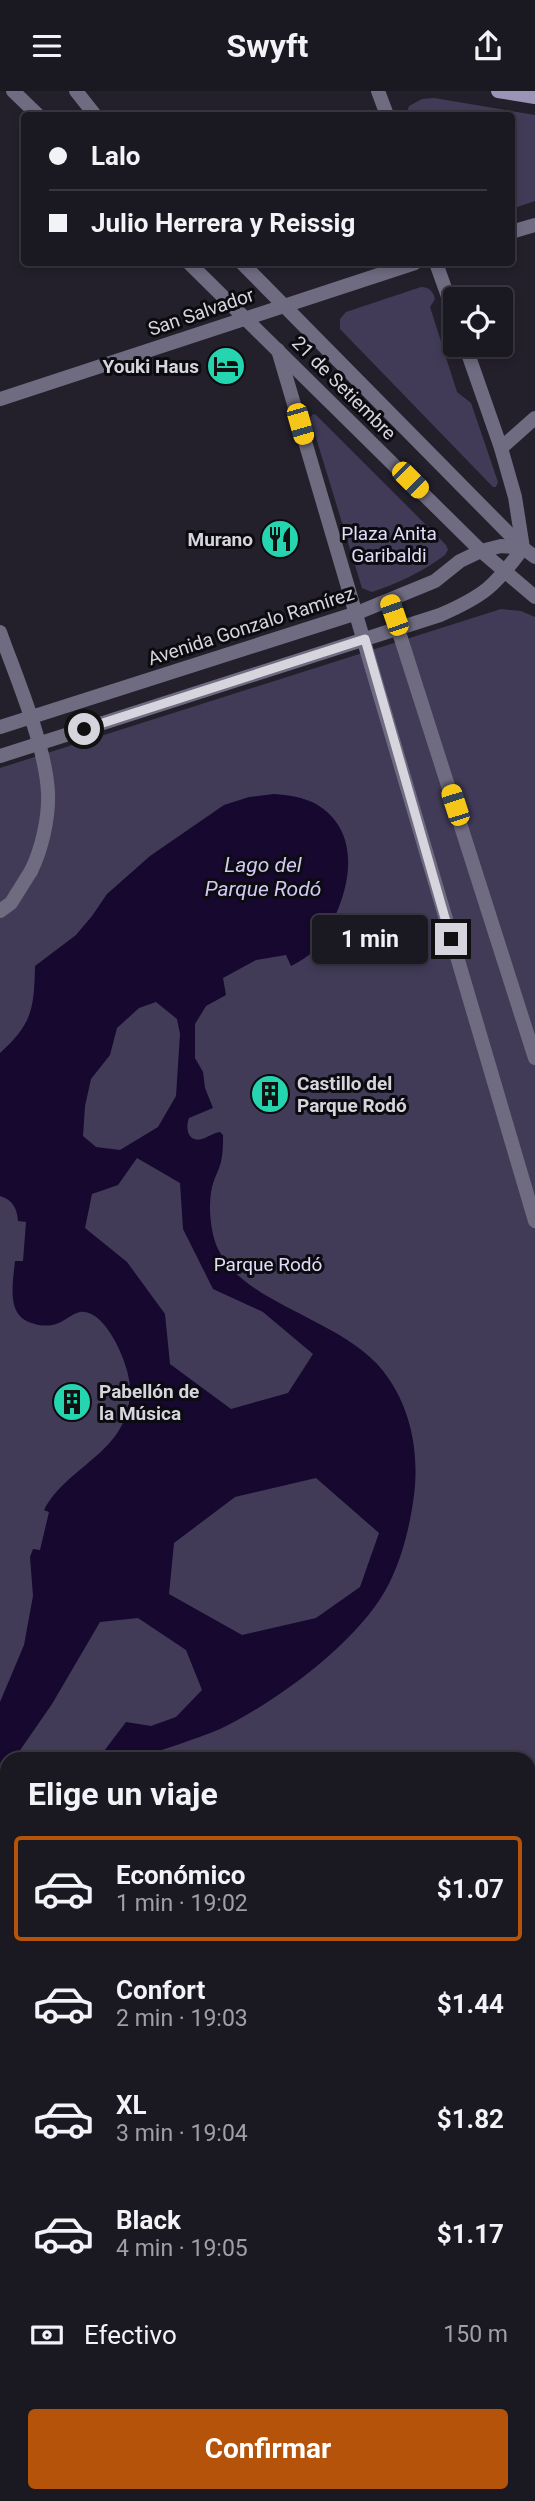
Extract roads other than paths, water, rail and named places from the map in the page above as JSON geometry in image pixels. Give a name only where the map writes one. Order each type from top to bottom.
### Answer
[{"type":"main road","points":[[498,91],[535,97]]},
{"type":"street","points":[[13,91],[35,112]]},
{"type":"street","points":[[76,91],[93,112]]},
{"type":"street","points":[[378,91],[386,112]]},
{"type":"street","points":[[515,231],[535,225]]},
{"type":"street","name":"21 de Setiembre","points":[[192,266],[481,551],[535,597]]},
{"type":"street","name":"21 de Setiembre","points":[[245,266],[529,553]]},
{"type":"street","name":"San Salvador","points":[[0,399],[406,266]]},
{"type":"street","points":[[437,266],[445,287]]},
{"type":"street","points":[[278,349],[535,1221]]},
{"type":"street","points":[[0,756],[440,615],[485,593],[529,553],[501,448],[469,357]]},
{"type":"street","points":[[501,448],[535,418]]},
{"type":"street","name":"Avenida Gonzalo Ramírez","points":[[0,727],[357,613],[435,580],[460,561],[481,551],[501,546],[529,553]]},
{"type":"street","points":[[389,601],[535,1058]]},
{"type":"street","points":[[0,632],[38,744],[48,794],[41,851],[32,871],[11,903],[0,911]]},
{"type":"water","name":"Lago del Parque Rodó","points":[[274,794],[316,804],[339,826],[345,839],[348,869],[342,899],[318,947],[291,966],[286,955],[256,960],[223,978],[226,995],[206,1006],[195,1024],[195,1058],[203,1072],[205,1088],[213,1108],[189,1118],[188,1130],[191,1137],[197,1140],[220,1132],[223,1135],[223,1152],[210,1202],[213,1235],[218,1249],[232,1269],[251,1286],[350,1342],[372,1359],[389,1379],[408,1420],[414,1450],[415,1480],[407,1532],[391,1580],[354,1632],[289,1688],[242,1718],[157,1752],[103,1752],[126,1722],[151,1726],[176,1717],[202,1690],[186,1650],[138,1618],[100,1622],[52,1704],[19,1752],[0,1752],[0,1702],[24,1645],[33,1596],[30,1557],[33,1549],[40,1550],[49,1512],[44,1510],[55,1494],[110,1442],[121,1427],[128,1409],[130,1387],[121,1353],[99,1319],[90,1313],[80,1312],[56,1324],[40,1325],[25,1321],[15,1307],[15,1261],[23,1261],[26,1222],[18,1221],[13,1205],[0,1196],[0,1053],[19,1033],[29,1014],[34,993],[35,966],[76,935],[107,894],[150,856],[224,805],[249,797]],"holes":[[[156,1002],[177,1019],[180,1034],[176,1096],[158,1127],[120,1150],[96,1147],[83,1136],[85,1106],[91,1079],[110,1055],[117,1028],[139,1008]],[[137,1158],[180,1183],[183,1229],[213,1289],[263,1312],[313,1354],[288,1393],[231,1409],[170,1364],[165,1314],[127,1262],[85,1228],[92,1194],[118,1185]],[[316,1478],[379,1533],[360,1587],[316,1618],[242,1635],[169,1594],[174,1543],[235,1497]]]},
{"type":"place","name":"Youki Haus","points":[[226,366]]},
{"type":"place","name":"Murano","points":[[280,539]]},
{"type":"place","name":"Castillo del Parque Rodó","points":[[270,1094]]},
{"type":"place","name":"Pabellón de la Música","points":[[72,1402]]},
{"type":"park label","name":"Plaza Anita Garibaldi","points":[[389,544]]},
{"type":"park label","name":"Parque Rodó","points":[[268,1264]]}]
